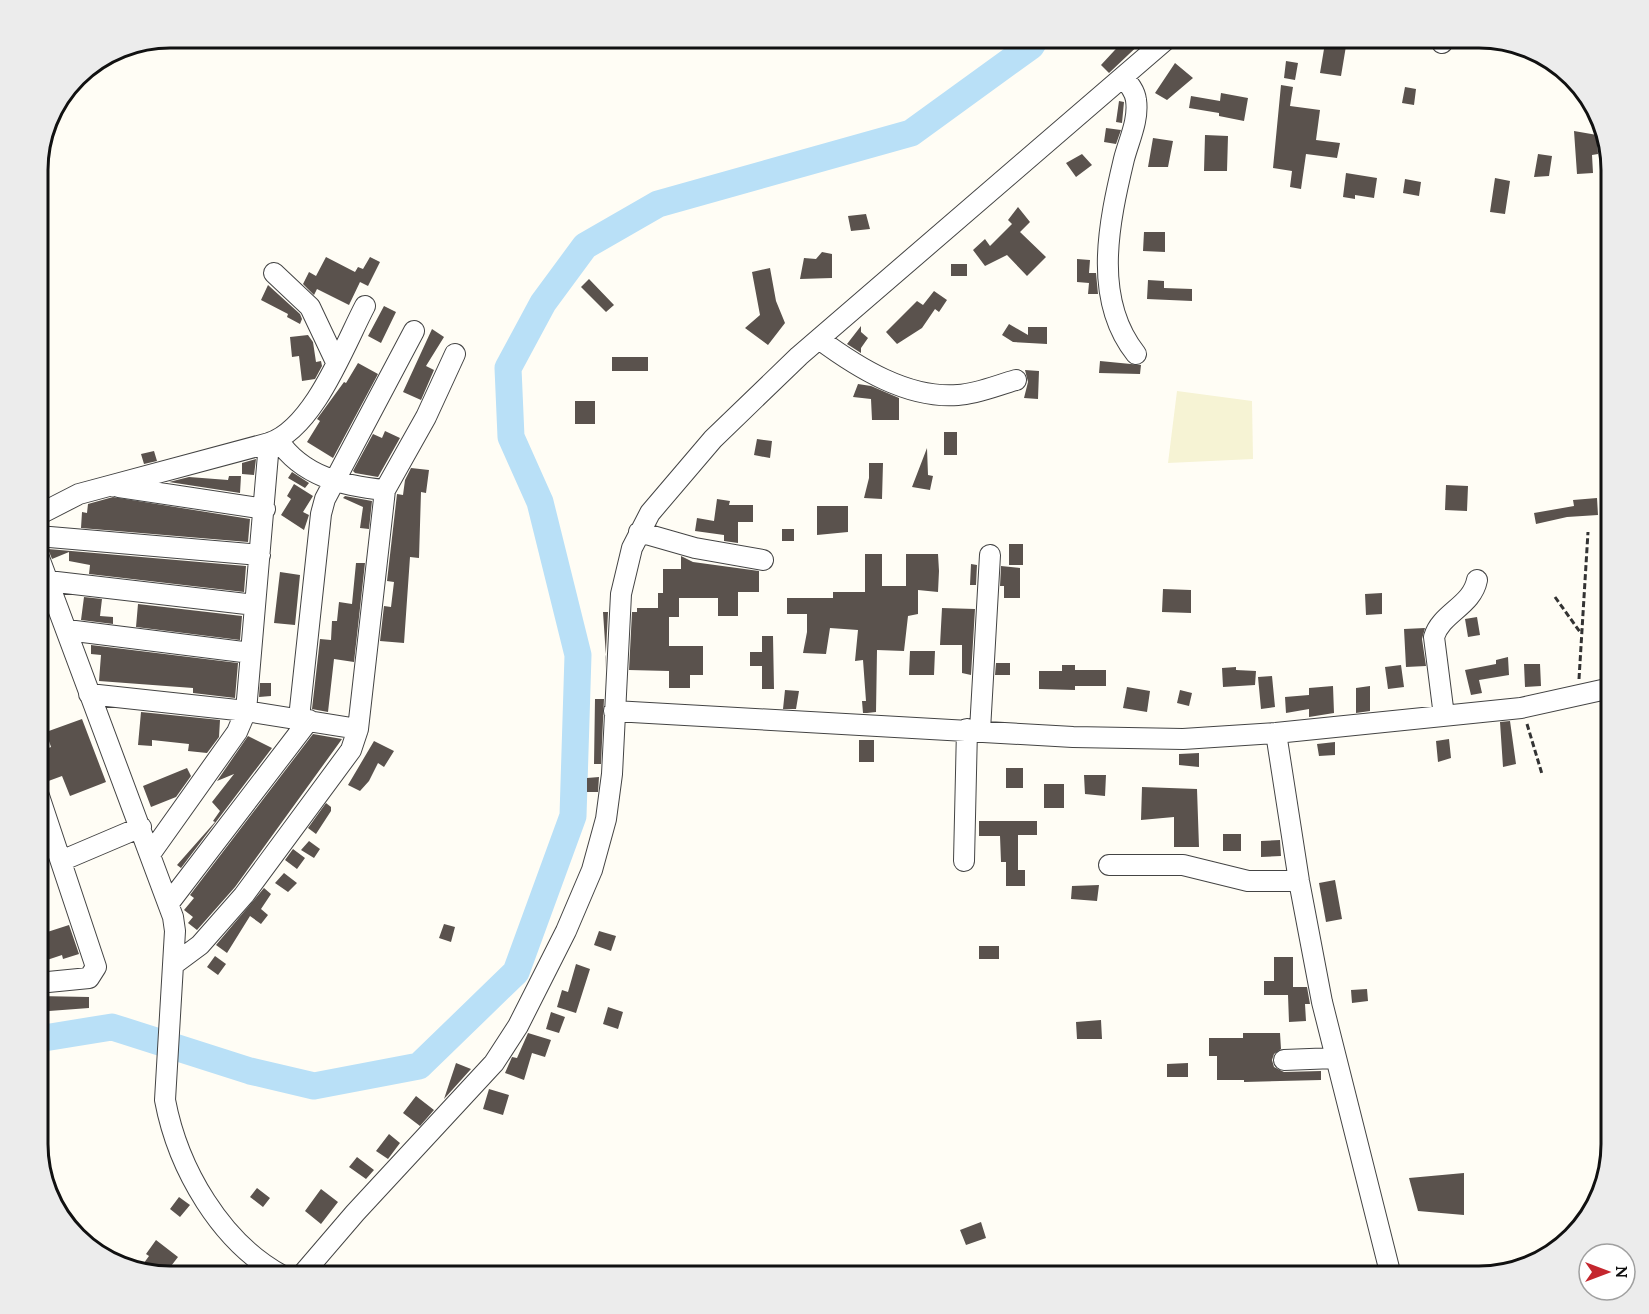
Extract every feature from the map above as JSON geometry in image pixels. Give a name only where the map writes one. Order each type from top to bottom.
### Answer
[{"type":"street","points":[[310,1266],[355,1213],[494,1063],[518,1026],[566,931],[601,844],[610,797],[621,594],[632,548],[639,532],[661,497],[697,456],[819,339],[1156,48]]},
{"type":"street","points":[[1123,77],[1134,93],[1136,106],[1113,210],[1107,264],[1116,322],[1136,354]]},
{"type":"street","points":[[274,273],[310,307],[336,362]]},
{"type":"street","points":[[48,509],[66,499],[108,486],[274,442],[304,416],[365,306]]},
{"type":"street","points":[[169,903],[304,719],[321,514],[334,480],[414,331]]},
{"type":"street","points":[[819,339],[881,378],[941,396],[960,395],[1016,380]]},
{"type":"street","points":[[172,965],[200,945],[244,895],[351,750],[358,729],[384,490],[426,417],[455,354]]},
{"type":"street","points":[[274,442],[303,467],[334,480],[384,490]]},
{"type":"street","points":[[151,853],[237,732],[246,711],[260,555],[274,442]]},
{"type":"street","points":[[108,486],[265,509]]},
{"type":"street","points":[[639,532],[695,548],[764,560]]},
{"type":"street","points":[[48,537],[260,555]]},
{"type":"street","points":[[964,861],[990,555]]},
{"type":"street","points":[[1444,716],[1434,637],[1437,628],[1471,597],[1477,580]]},
{"type":"street","points":[[255,605],[48,581],[169,903],[175,931],[166,1068],[165,1100],[169,1121],[177,1146],[204,1198],[220,1222],[252,1258],[266,1266]]},
{"type":"street","points":[[67,630],[251,653]]},
{"type":"street","points":[[614,711],[1147,740],[1276,733],[1521,708],[1601,690]]},
{"type":"street","points":[[89,694],[246,711],[358,729]]},
{"type":"street","points":[[1276,733],[1299,881],[1335,1058],[1388,1266]]},
{"type":"street","points":[[48,823],[96,967],[89,978],[48,982]]},
{"type":"street","points":[[61,861],[141,827]]},
{"type":"street","points":[[1109,865],[1184,865],[1248,881],[1299,881]]},
{"type":"street","points":[[1284,1060],[1335,1058]]},
{"type":"path","points":[[1579,696],[1588,532]]},
{"type":"path","points":[[1555,597],[1581,634]]},
{"type":"path","points":[[1521,708],[1542,774]]},
{"type":"shaded area","points":[[1177,391],[1252,401],[1253,459],[1168,463]]},
{"type":"building","points":[[1117,48],[1135,48],[1109,73],[1101,65]]},
{"type":"building","points":[[1324,48],[1346,48],[1341,76],[1320,73]]},
{"type":"building","points":[[1286,61],[1298,63],[1295,80],[1284,78]]},
{"type":"building","points":[[1175,63],[1193,78],[1167,100],[1155,93]]},
{"type":"building","points":[[1281,85],[1293,87],[1290,106],[1320,110],[1316,140],[1340,143],[1337,158],[1306,154],[1301,189],[1290,187],[1292,171],[1273,168]]},
{"type":"building","points":[[1405,87],[1416,89],[1414,105],[1402,103]]},
{"type":"building","points":[[1221,93],[1248,98],[1244,121],[1219,116],[1219,113],[1189,108],[1191,96],[1220,101]]},
{"type":"building","points":[[1119,101],[1124,102],[1122,123],[1116,122]]},
{"type":"building","points":[[1106,128],[1121,130],[1116,144],[1104,142]]},
{"type":"building","points":[[1574,131],[1596,135],[1598,154],[1592,155],[1593,173],[1577,174]]},
{"type":"building","points":[[1205,135],[1228,136],[1227,171],[1204,171]]},
{"type":"building","points":[[1153,138],[1173,141],[1168,167],[1148,167]]},
{"type":"building","points":[[1082,154],[1092,165],[1076,177],[1066,163]]},
{"type":"building","points":[[1538,154],[1552,156],[1549,176],[1534,177]]},
{"type":"building","points":[[1346,173],[1377,178],[1374,198],[1355,195],[1355,199],[1343,197]]},
{"type":"building","points":[[1495,178],[1510,181],[1505,214],[1490,212]]},
{"type":"building","points":[[1405,179],[1421,182],[1419,196],[1403,193]]},
{"type":"building","points":[[1018,207],[1030,222],[1020,232],[1046,257],[1027,276],[1007,255],[985,266],[973,250],[985,239],[990,246],[1012,224],[1008,220]]},
{"type":"building","points":[[866,214],[870,229],[851,231],[848,216]]},
{"type":"building","points":[[1144,232],[1165,232],[1165,252],[1143,251]]},
{"type":"building","points":[[822,252],[832,254],[832,278],[800,279],[804,258],[816,259]]},
{"type":"building","points":[[326,257],[355,272],[358,267],[363,269],[370,257],[380,262],[368,286],[360,282],[349,305],[317,289],[314,295],[303,284],[309,272],[316,276]]},
{"type":"building","points":[[1077,259],[1090,260],[1089,273],[1096,273],[1098,294],[1088,294],[1089,283],[1077,282]]},
{"type":"building","points":[[951,264],[967,264],[967,276],[951,276]]},
{"type":"building","points":[[770,268],[776,301],[785,323],[768,345],[745,328],[760,315],[752,272]]},
{"type":"building","points":[[589,279],[614,305],[606,312],[581,287]]},
{"type":"building","points":[[1148,280],[1164,281],[1164,288],[1192,289],[1192,301],[1147,299]]},
{"type":"building","points":[[268,285],[300,314],[302,319],[300,324],[287,317],[288,314],[261,300]]},
{"type":"building","points":[[934,291],[947,300],[939,312],[935,309],[922,328],[897,344],[886,332],[917,301],[923,305]]},
{"type":"building","points":[[384,306],[396,312],[381,343],[368,336]]},
{"type":"building","points":[[1009,324],[1028,335],[1028,327],[1047,327],[1047,344],[1013,342],[1002,335]]},
{"type":"building","points":[[861,326],[861,332],[868,338],[861,348],[861,353],[847,344]]},
{"type":"building","points":[[432,329],[444,337],[426,366],[434,370],[421,400],[403,392]]},
{"type":"building","points":[[308,335],[313,342],[316,362],[321,361],[322,366],[315,379],[302,381],[299,356],[292,357],[290,337]]},
{"type":"building","points":[[612,357],[648,357],[648,371],[612,371]]},
{"type":"building","points":[[1100,361],[1141,365],[1140,374],[1099,373]]},
{"type":"building","points":[[358,363],[378,374],[333,458],[307,442],[320,421],[317,419],[344,382],[346,383]]},
{"type":"building","points":[[1025,370],[1039,371],[1038,399],[1024,398],[1028,382]]},
{"type":"building","points":[[858,384],[871,386],[899,398],[899,420],[872,420],[871,399],[853,397]]},
{"type":"building","points":[[575,401],[595,401],[595,424],[575,424]]},
{"type":"building","points":[[385,431],[400,438],[378,477],[355,473],[353,471],[373,434],[382,438]]},
{"type":"building","points":[[944,432],[957,432],[957,455],[944,455]]},
{"type":"building","points":[[757,439],[772,441],[770,458],[754,455]]},
{"type":"building","points":[[927,448],[928,475],[933,476],[930,490],[912,487]]},
{"type":"building","points":[[154,451],[157,461],[144,464],[141,454]]},
{"type":"building","points":[[256,459],[254,475],[242,474],[242,463]]},
{"type":"building","points":[[869,463],[883,463],[882,499],[864,498],[869,478]]},
{"type":"building","points":[[411,468],[429,470],[426,493],[421,492],[419,558],[410,557],[404,643],[380,641],[384,606],[391,607],[394,582],[387,581],[397,494],[403,495],[405,480]]},
{"type":"building","points":[[292,472],[309,483],[305,488],[288,478]]},
{"type":"building","points":[[229,476],[241,476],[240,493],[169,482],[189,477],[228,480]]},
{"type":"building","points":[[294,484],[313,496],[303,512],[309,515],[304,530],[281,515],[291,499],[287,496]]},
{"type":"building","points":[[1446,485],[1468,486],[1467,511],[1445,510]]},
{"type":"building","points":[[345,496],[372,501],[369,529],[360,528],[363,507],[343,498]]},
{"type":"building","points":[[113,497],[250,519],[248,542],[81,528],[82,512],[87,513],[88,504]]},
{"type":"building","points":[[1597,498],[1598,515],[1567,517],[1536,524],[1534,513],[1574,506],[1573,500]]},
{"type":"building","points":[[717,499],[730,501],[729,505],[753,505],[753,522],[738,522],[738,543],[724,541],[724,535],[695,531],[697,518],[714,521]]},
{"type":"building","points":[[817,506],[848,506],[848,532],[817,535]]},
{"type":"building","points":[[782,529],[794,529],[794,541],[782,541]]},
{"type":"building","points":[[1009,544],[1023,544],[1023,565],[1009,565]]},
{"type":"building","points":[[48,549],[246,566],[244,592],[89,574],[90,565],[69,561],[69,552],[52,559]]},
{"type":"building","points":[[865,554],[882,554],[882,586],[906,586],[906,554],[938,554],[939,571],[938,592],[918,590],[918,614],[908,616],[904,651],[877,650],[876,712],[863,713],[862,701],[866,701],[863,660],[855,661],[858,630],[830,628],[826,654],[803,653],[807,632],[807,614],[787,614],[787,598],[833,598],[833,592],[865,592]]},
{"type":"building","points":[[681,556],[693,562],[759,571],[759,592],[738,592],[738,616],[718,616],[718,598],[679,598],[679,617],[669,617],[669,646],[703,646],[703,675],[690,675],[690,688],[669,688],[669,671],[629,670],[632,612],[637,612],[637,608],[658,608],[658,593],[663,593],[663,569],[681,569]]},
{"type":"building","points":[[356,563],[365,563],[354,662],[334,659],[328,712],[312,709],[320,639],[331,640],[332,621],[337,621],[339,602],[352,604]]},
{"type":"building","points":[[971,564],[977,565],[976,585],[970,585]]},
{"type":"building","points":[[1001,566],[1020,568],[1020,598],[1004,598],[1004,586],[1000,586]]},
{"type":"building","points":[[280,572],[300,575],[295,625],[274,623]]},
{"type":"building","points":[[1163,589],[1191,590],[1191,613],[1162,612]]},
{"type":"building","points":[[1382,593],[1382,614],[1366,615],[1365,594]]},
{"type":"building","points":[[84,597],[102,599],[100,616],[113,617],[113,624],[81,620]]},
{"type":"building","points":[[138,604],[242,616],[240,640],[136,627]]},
{"type":"building","points":[[942,608],[975,609],[971,675],[962,673],[962,645],[940,645]]},
{"type":"building","points":[[603,612],[608,612],[606,654]]},
{"type":"building","points":[[1477,617],[1480,635],[1468,637],[1465,619]]},
{"type":"building","points":[[1425,628],[1422,639],[1426,666],[1406,667],[1404,629]]},
{"type":"building","points":[[762,636],[773,636],[774,689],[762,689],[762,666],[750,666],[750,652],[762,652]]},
{"type":"building","points":[[91,645],[238,663],[235,698],[193,693],[193,688],[99,681],[101,655],[91,654]]},
{"type":"building","points":[[910,651],[935,651],[934,675],[909,675]]},
{"type":"building","points":[[1508,657],[1509,675],[1479,680],[1482,693],[1471,695],[1465,670],[1496,664],[1496,660]]},
{"type":"building","points":[[996,663],[1010,663],[1010,675],[995,675]]},
{"type":"building","points":[[1524,664],[1540,664],[1541,686],[1525,687]]},
{"type":"building","points":[[1062,665],[1075,665],[1075,670],[1106,670],[1106,686],[1075,686],[1075,690],[1039,689],[1039,671],[1062,671]]},
{"type":"building","points":[[1401,665],[1404,687],[1388,689],[1385,667]]},
{"type":"building","points":[[1236,667],[1236,670],[1256,671],[1255,685],[1223,687],[1222,668]]},
{"type":"building","points":[[1272,676],[1275,707],[1261,709],[1258,677]]},
{"type":"building","points":[[260,683],[271,683],[271,696],[259,697]]},
{"type":"building","points":[[1333,686],[1334,713],[1309,717],[1309,709],[1286,713],[1285,697],[1309,695],[1309,688]]},
{"type":"building","points":[[1370,686],[1370,711],[1356,713],[1356,688]]},
{"type":"building","points":[[1127,687],[1150,691],[1147,712],[1123,708]]},
{"type":"building","points":[[785,690],[799,691],[796,709],[783,709]]},
{"type":"building","points":[[1180,690],[1192,693],[1189,706],[1177,703]]},
{"type":"building","points":[[595,699],[604,699],[601,764],[594,764]]},
{"type":"building","points":[[141,712],[220,720],[219,737],[207,753],[188,751],[189,744],[152,740],[152,746],[138,745]]},
{"type":"building","points":[[82,719],[106,782],[70,796],[62,776],[48,781],[48,748],[51,747],[48,731]]},
{"type":"building","points":[[1510,721],[1516,764],[1503,767],[1500,722]]},
{"type":"building","points":[[313,734],[342,739],[235,887],[197,930],[188,923],[193,917],[184,910],[194,898],[190,895]]},
{"type":"building","points":[[248,736],[272,748],[181,868],[177,865],[215,822],[213,821],[220,811],[212,802],[234,774],[217,781]]},
{"type":"building","points":[[1449,739],[1451,758],[1438,762],[1436,741]]},
{"type":"building","points":[[859,740],[874,740],[874,762],[859,762]]},
{"type":"building","points":[[374,741],[394,751],[384,767],[378,763],[369,781],[360,791],[348,785]]},
{"type":"building","points":[[1335,742],[1335,755],[1319,756],[1317,744]]},
{"type":"building","points":[[1199,753],[1199,767],[1179,765],[1179,754]]},
{"type":"building","points":[[187,768],[191,776],[176,797],[151,807],[143,786]]},
{"type":"building","points":[[1006,768],[1023,768],[1023,788],[1006,788]]},
{"type":"building","points":[[1084,775],[1106,775],[1105,796],[1085,794]]},
{"type":"building","points":[[599,777],[598,792],[587,792],[587,778]]},
{"type":"building","points":[[1044,784],[1064,784],[1064,808],[1044,808]]},
{"type":"building","points":[[1142,787],[1197,789],[1199,847],[1174,847],[1174,817],[1141,820]]},
{"type":"building","points":[[326,803],[331,807],[331,811],[316,834],[308,828]]},
{"type":"building","points":[[979,821],[1037,821],[1037,835],[1018,835],[1018,870],[1025,870],[1025,886],[1006,886],[1006,862],[1001,862],[1000,836],[979,836]]},
{"type":"building","points":[[1223,834],[1241,834],[1241,851],[1223,851]]},
{"type":"building","points":[[1280,840],[1281,856],[1261,857],[1261,841]]},
{"type":"building","points":[[309,841],[320,849],[314,858],[301,850]]},
{"type":"building","points":[[293,849],[305,858],[297,869],[285,860]]},
{"type":"building","points":[[284,873],[297,883],[288,892],[275,883]]},
{"type":"building","points":[[1335,880],[1342,919],[1326,922],[1319,883]]},
{"type":"building","points":[[1099,885],[1097,901],[1071,899],[1072,886]]},
{"type":"building","points":[[264,888],[271,894],[261,909],[268,915],[261,924],[250,916],[227,953],[216,945]]},
{"type":"building","points":[[444,924],[455,927],[451,942],[439,938]]},
{"type":"building","points":[[69,925],[79,954],[63,959],[62,955],[48,960],[48,932]]},
{"type":"building","points":[[599,931],[616,936],[611,951],[594,945]]},
{"type":"building","points":[[979,946],[999,946],[999,959],[979,959]]},
{"type":"building","points":[[215,956],[226,964],[218,975],[207,967]]},
{"type":"building","points":[[1274,957],[1293,957],[1293,987],[1307,987],[1310,1004],[1305,1004],[1306,1021],[1289,1022],[1288,995],[1264,995],[1264,981],[1274,981]]},
{"type":"building","points":[[576,964],[590,969],[576,1013],[557,1007],[562,990],[568,992]]},
{"type":"building","points":[[1367,989],[1368,1001],[1352,1003],[1351,990]]},
{"type":"building","points":[[48,996],[89,997],[89,1008],[49,1011],[49,1018]]},
{"type":"building","points":[[608,1007],[623,1012],[618,1029],[603,1024]]},
{"type":"building","points":[[551,1012],[565,1017],[559,1033],[546,1029]]},
{"type":"building","points":[[1101,1020],[1102,1039],[1077,1039],[1076,1022]]},
{"type":"building","points":[[528,1033],[551,1040],[545,1057],[532,1053],[524,1080],[505,1073],[512,1057],[517,1058]]},
{"type":"building","points":[[1243,1033],[1280,1033],[1281,1049],[1274,1054],[1272,1060],[1274,1067],[1284,1072],[1321,1071],[1321,1080],[1244,1082],[1244,1080],[1217,1080],[1217,1056],[1209,1056],[1209,1038],[1243,1038]]},
{"type":"building","points":[[456,1063],[471,1069],[444,1099]]},
{"type":"building","points":[[1188,1063],[1188,1077],[1167,1077],[1167,1064]]},
{"type":"building","points":[[489,1089],[509,1095],[503,1115],[483,1109]]},
{"type":"building","points":[[416,1096],[434,1110],[420,1126],[403,1113]]},
{"type":"building","points":[[389,1134],[400,1143],[388,1159],[376,1151]]},
{"type":"building","points":[[357,1157],[374,1170],[366,1179],[349,1167]]},
{"type":"building","points":[[1464,1173],[1464,1215],[1418,1211],[1409,1178]]},
{"type":"building","points":[[257,1188],[270,1198],[263,1207],[250,1197]]},
{"type":"building","points":[[321,1189],[338,1202],[321,1224],[305,1211]]},
{"type":"building","points":[[179,1197],[190,1205],[180,1217],[170,1209]]},
{"type":"building","points":[[981,1222],[986,1238],[966,1245],[960,1230]]},
{"type":"building","points":[[156,1240],[178,1257],[171,1266],[162,1266],[144,1263],[149,1256],[146,1254]]},
{"type":"waterway","points":[[48,1037],[112,1027],[250,1071],[314,1086],[419,1066],[516,972],[573,816],[578,655],[540,502],[511,437],[508,368],[543,303],[585,246],[658,204],[911,133],[1028,48]]}]
